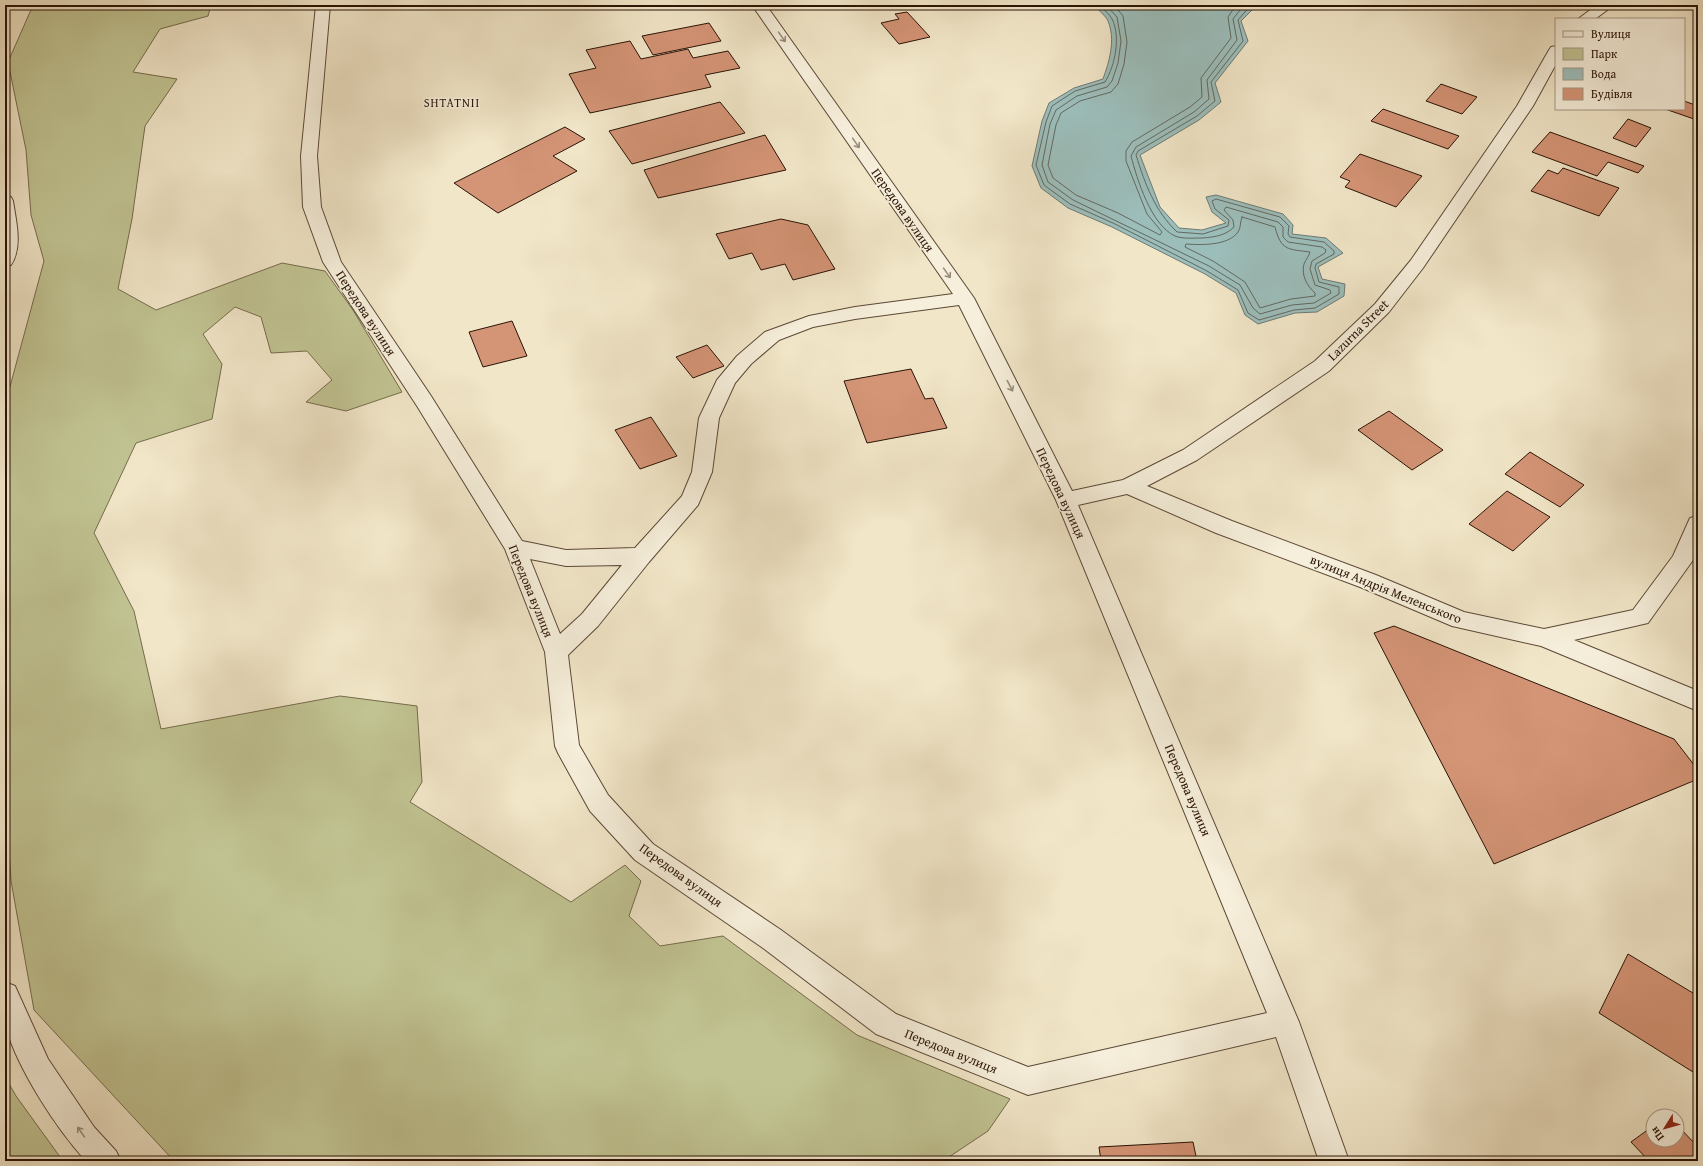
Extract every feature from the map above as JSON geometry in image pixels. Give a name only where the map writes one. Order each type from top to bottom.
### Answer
[{"type":"street","name":"Передова вулиця","points":[[323,5],[308,156],[312,207],[332,262],[424,401],[515,548],[556,652],[566,746],[599,803],[644,852],[772,939],[886,1024],[1028,1081],[1285,1022]]},
{"type":"street","name":"Передова вулиця","points":[[759,5],[965,298],[1066,500],[1285,1022],[1334,1161]]},
{"type":"street","points":[[1587,18],[1607,5]]},
{"type":"street","name":"Lazurna Street","points":[[1066,500],[1128,486],[1190,455],[1322,366],[1382,308],[1417,264],[1525,106],[1555,52]]},
{"type":"street","points":[[5,202],[10,237],[5,261]]},
{"type":"street","points":[[556,652],[590,620],[641,556],[691,500],[702,472],[709,418],[727,380],[744,360],[772,336],[809,322],[855,313],[965,298]]},
{"type":"street","name":"вулиця Андрія Меленського","points":[[1128,486],[1224,527],[1368,581],[1460,620],[1544,638],[1640,617],[1682,560],[1698,524]]},
{"type":"street","points":[[515,548],[566,558],[641,556]]},
{"type":"street","points":[[1544,638],[1698,702]]},
{"type":"street","points":[[5,995],[38,1069],[84,1137],[106,1161]]},
{"type":"green space","points":[[35,5],[211,5],[208,16],[160,29],[133,72],[177,79],[145,126],[132,219],[118,289],[156,310],[282,263],[325,271],[353,310],[402,392],[346,411],[306,402],[332,380],[307,351],[271,353],[261,317],[235,307],[203,334],[222,364],[212,419],[136,443],[94,533],[134,611],[161,729],[340,696],[417,706],[422,782],[410,802],[571,902],[625,865],[641,881],[629,916],[660,946],[723,936],[857,1035],[1010,1099],[988,1131],[943,1161],[174,1161],[34,1010],[11,881],[5,786],[5,405],[44,261],[31,215],[26,150],[8,62],[30,12]]},
{"type":"green space","points":[[5,1077],[16,1096],[63,1161],[5,1161]]},
{"type":"water","points":[[1094,5],[1257,5],[1241,21],[1248,41],[1215,83],[1221,102],[1199,120],[1140,155],[1160,207],[1179,228],[1202,230],[1226,223],[1212,212],[1206,197],[1216,195],[1283,214],[1293,225],[1292,234],[1326,238],[1343,253],[1318,267],[1322,279],[1345,284],[1344,296],[1317,312],[1295,313],[1258,324],[1245,315],[1236,293],[1205,274],[1112,227],[1068,208],[1041,188],[1032,166],[1042,121],[1049,103],[1074,88],[1103,79],[1112,43],[1107,19]]},
{"type":"building","points":[[907,12],[930,37],[899,44],[881,23],[899,19],[895,14]]},
{"type":"building","points":[[709,23],[721,41],[653,55],[642,36]]},
{"type":"building","points":[[630,41],[641,59],[688,49],[693,58],[728,51],[740,68],[705,75],[711,87],[590,113],[569,74],[596,68],[586,50]]},
{"type":"building","points":[[1441,84],[1477,97],[1462,114],[1426,101]]},
{"type":"building","points":[[1685,101],[1698,106],[1698,114],[1694,119],[1668,110],[1685,110]]},
{"type":"building","points":[[720,102],[745,133],[632,164],[609,131]]},
{"type":"building","points":[[1383,109],[1459,136],[1448,149],[1371,121]]},
{"type":"building","points":[[1628,119],[1651,128],[1636,147],[1613,138]]},
{"type":"building","points":[[565,127],[585,139],[553,156],[577,171],[498,213],[454,183]]},
{"type":"building","points":[[1550,132],[1644,166],[1638,173],[1608,162],[1597,176],[1532,152]]},
{"type":"building","points":[[765,135],[786,170],[658,198],[644,170]]},
{"type":"building","points":[[1360,154],[1422,176],[1396,207],[1345,187],[1350,181],[1340,177]]},
{"type":"building","points":[[1563,168],[1619,188],[1599,216],[1531,191],[1548,170],[1558,174]]},
{"type":"building","points":[[781,219],[808,225],[835,269],[793,280],[785,264],[761,270],[752,253],[729,259],[716,234]]},
{"type":"building","points":[[512,321],[527,356],[483,367],[469,332]]},
{"type":"building","points":[[707,345],[724,366],[693,378],[676,357]]},
{"type":"building","points":[[911,369],[925,399],[933,398],[947,428],[867,443],[844,381]]},
{"type":"building","points":[[1389,411],[1443,450],[1412,470],[1358,430]]},
{"type":"building","points":[[651,417],[677,456],[640,469],[615,430]]},
{"type":"building","points":[[1530,452],[1584,485],[1560,507],[1505,474]]},
{"type":"building","points":[[1507,491],[1550,517],[1513,551],[1469,524]]},
{"type":"building","points":[[1394,626],[1674,739],[1698,770],[1698,779],[1494,864],[1374,633]]},
{"type":"building","points":[[1628,954],[1698,996],[1698,1062],[1693,1072],[1599,1013]]},
{"type":"building","points":[[1645,1132],[1645,1148],[1685,1148],[1685,1133],[1698,1147],[1698,1161],[1649,1161],[1631,1142]]},
{"type":"building","points":[[1193,1142],[1197,1161],[1101,1161],[1099,1147]]},
{"type":"district","name":"SHTATNII","points":[[452,102]]}]
